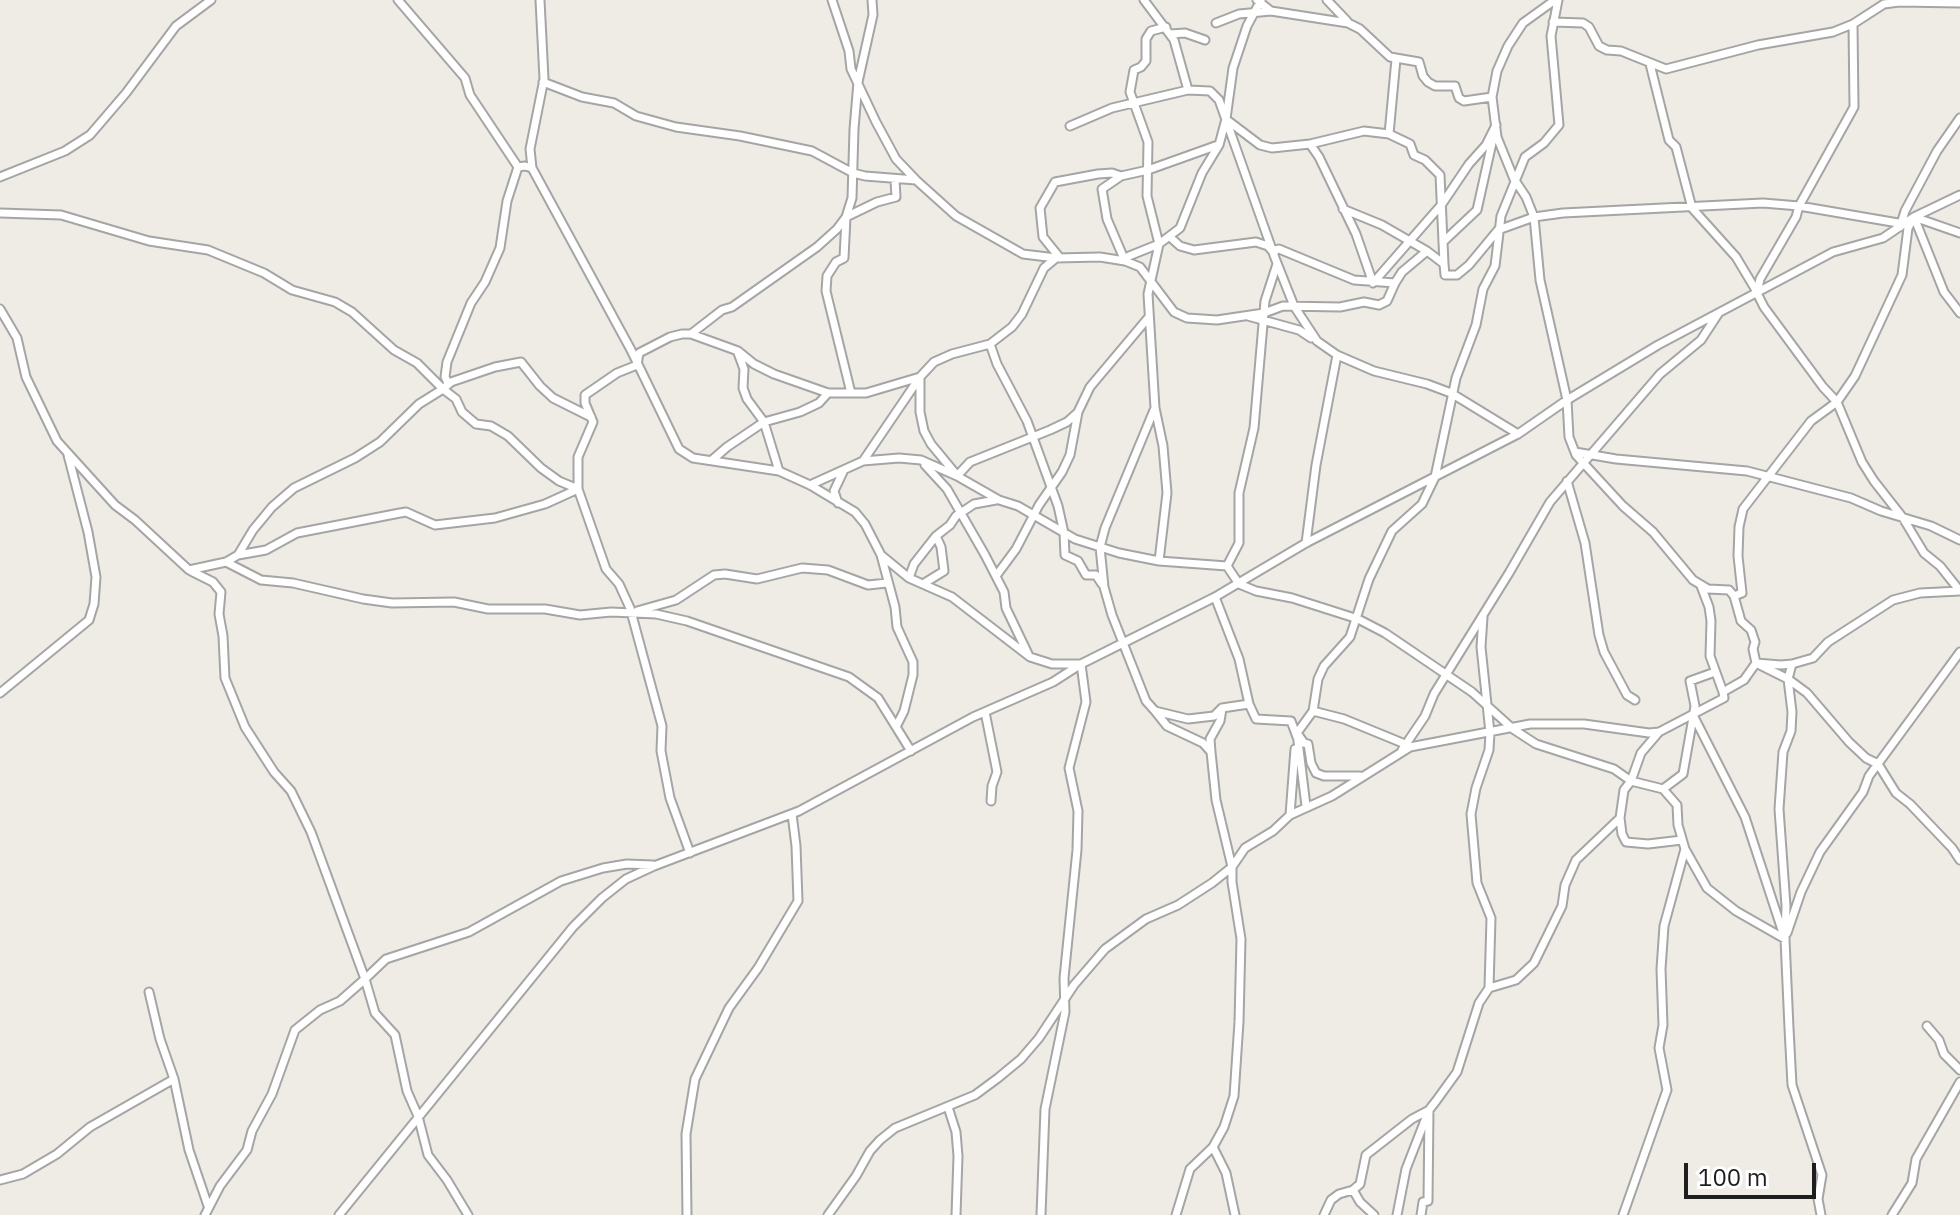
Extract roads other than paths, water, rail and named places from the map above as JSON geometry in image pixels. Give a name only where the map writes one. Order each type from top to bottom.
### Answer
[{"type":"street","points":[[0,177],[65,151],[90,135],[176,26],[211,0]]},
{"type":"street","points":[[398,0],[465,78],[470,95],[518,167]]},
{"type":"street","points":[[540,0],[543,82],[530,149],[532,168],[679,449],[693,458],[779,471],[855,512],[865,524],[881,555],[897,627],[913,662],[904,711],[897,725]]},
{"type":"street","points":[[832,0],[849,51],[851,69],[896,159],[956,216],[1023,254],[1125,261],[1140,267],[1179,316],[1217,320],[1264,317],[1299,330],[1337,355],[1374,371],[1427,384],[1453,395],[1518,434]]},
{"type":"street","points":[[851,393],[826,291],[827,276],[836,262],[844,258],[846,217],[852,198],[858,82],[873,15],[872,0]]},
{"type":"street","points":[[1144,0],[1168,31],[1188,90]]},
{"type":"street","points":[[1327,0],[1348,23],[1370,37],[1390,57],[1419,62],[1428,82],[1435,86],[1455,86],[1459,98],[1464,101],[1492,97]]},
{"type":"street","points":[[1290,815],[1297,733],[1313,711],[1318,679],[1324,666],[1350,637],[1369,579],[1392,531],[1422,504],[1435,477],[1456,378],[1476,325],[1483,289],[1495,266],[1498,230],[1514,179],[1525,157],[1544,143],[1559,125],[1551,36],[1557,0]]},
{"type":"street","points":[[1557,0],[1523,23],[1497,71],[1492,97],[1497,137],[1534,217],[1540,280],[1567,400],[1569,437],[1575,452],[1700,584],[1708,589],[1725,589],[1734,596],[1741,621],[1751,630],[1756,663],[1744,680],[1723,692]]},
{"type":"street","points":[[1125,261],[1129,256],[1159,244],[1180,228],[1202,173],[1219,145],[1233,68],[1247,26],[1259,1],[1271,11]]},
{"type":"street","points":[[1553,22],[1583,23],[1589,27],[1599,46],[1621,51],[1650,64],[1673,68],[1758,45],[1833,32],[1853,24],[1884,4],[1960,3]]},
{"type":"street","points":[[1216,23],[1239,14],[1271,11],[1348,23]]},
{"type":"street","points":[[1757,293],[1760,279],[1854,107],[1853,24]]},
{"type":"street","points":[[1159,561],[1167,493],[1163,446],[1155,408],[1148,294],[1159,244],[1147,196],[1148,142],[1133,104],[1131,76],[1146,61],[1146,39],[1151,31],[1185,33],[1205,40]]},
{"type":"street","points":[[1389,134],[1396,59]]},
{"type":"street","points":[[1650,64],[1669,140],[1676,147],[1692,208],[1736,257],[1764,307],[1837,402],[1862,462],[1924,553],[1940,566],[1960,591],[1920,593],[1893,600],[1828,642],[1813,658],[1781,665],[1756,663]]},
{"type":"street","points":[[543,82],[582,97],[614,103],[636,116],[676,127],[812,151],[853,173],[916,180]]},
{"type":"street","points":[[1070,126],[1112,108],[1188,90],[1210,91],[1219,100],[1294,306],[1317,341]]},
{"type":"street","points":[[1902,225],[1905,211],[1937,151],[1960,118]]},
{"type":"street","points":[[1226,119],[1260,145],[1272,148],[1310,144],[1364,131],[1389,134],[1410,144],[1414,155],[1435,167],[1440,175],[1445,275],[1457,275],[1469,265],[1498,230],[1534,217],[1563,213],[1763,203],[1799,206],[1902,225]]},
{"type":"street","points":[[1373,283],[1442,204],[1486,145],[1496,125]]},
{"type":"street","points":[[1443,242],[1477,210],[1496,125]]},
{"type":"street","points":[[1310,144],[1356,234],[1373,283]]},
{"type":"street","points":[[1125,261],[1113,239],[1102,189],[1121,176],[1148,170],[1219,145]]},
{"type":"street","points":[[518,167],[532,168]]},
{"type":"street","points":[[446,386],[447,362],[471,303],[485,282],[500,248],[507,201],[518,167]]},
{"type":"street","points":[[1058,258],[1043,237],[1040,208],[1055,182],[1112,173],[1121,176]]},
{"type":"street","points":[[691,334],[817,247],[846,217],[877,202],[896,197],[895,180]]},
{"type":"street","points":[[339,1215],[573,927],[626,879],[792,814],[985,712],[1053,682],[1081,664],[1239,584],[1306,543],[1518,434],[1567,400],[1658,345],[1833,252],[1883,238],[1914,217],[1960,195]]},
{"type":"street","points":[[1343,209],[1382,225],[1444,264]]},
{"type":"street","points":[[0,213],[61,215],[149,241],[208,250],[237,261],[292,290],[335,302],[352,312],[394,350],[417,363],[446,386],[462,412],[476,424],[491,426],[508,436],[541,468],[559,481],[578,489]]},
{"type":"street","points":[[1914,217],[1960,233]]},
{"type":"street","points":[[1914,217],[1944,292],[1960,313]]},
{"type":"street","points":[[1734,596],[1742,593],[1738,556],[1743,509],[1811,421],[1837,402],[1855,376],[1902,275],[1908,228],[1914,217]]},
{"type":"street","points":[[1170,237],[1180,246],[1194,250],[1256,242],[1268,246],[1274,254]]},
{"type":"street","points":[[1274,254],[1279,249],[1354,280],[1395,283]]},
{"type":"street","points":[[1264,317],[1294,306],[1340,307],[1364,302],[1379,305],[1387,301],[1402,272],[1427,251]]},
{"type":"street","points":[[863,461],[920,377],[934,362],[990,344],[1016,322],[1044,268],[1058,258]]},
{"type":"street","points":[[1227,566],[1239,543],[1239,493],[1254,428],[1265,301],[1277,264]]},
{"type":"street","points":[[0,309],[17,338],[26,377],[57,441],[115,505],[189,570],[213,582],[221,592],[219,614],[225,678],[245,727],[274,772],[291,791],[311,832],[375,1013],[395,1035],[407,1091],[418,1116],[423,1143],[468,1215]]},
{"type":"street","points":[[1401,752],[1550,502],[1660,374],[1701,340],[1719,313]]},
{"type":"street","points":[[996,576],[1016,549],[1070,455],[1078,412],[1090,387],[1148,318]]},
{"type":"street","points":[[637,365],[639,353],[670,337],[691,334],[738,351],[774,374],[828,393],[884,389],[920,377]]},
{"type":"street","points":[[990,344],[1027,421],[1051,488],[1064,533],[1065,555],[1078,561],[1086,575],[1096,575],[1104,587]]},
{"type":"street","points":[[738,351],[744,369],[743,388],[751,406],[764,422],[779,471]]},
{"type":"street","points":[[1306,543],[1316,465],[1337,355]]},
{"type":"street","points":[[238,555],[272,507],[294,488],[380,442],[419,404],[446,386],[511,362],[521,362],[553,398],[593,419]]},
{"type":"street","points":[[637,365],[617,373],[585,395],[585,403],[593,419],[578,457],[578,489],[606,569],[619,584],[631,613],[662,726],[661,751],[670,798],[690,853]]},
{"type":"street","points":[[920,377],[920,412],[924,431],[957,476]]},
{"type":"street","points":[[712,460],[764,422],[800,412],[819,403],[828,393]]},
{"type":"street","points":[[1155,408],[1105,528],[1100,547],[1104,587],[1146,701],[1167,726],[1203,743],[1211,752]]},
{"type":"street","points":[[957,476],[970,462],[1067,422],[1078,412]]},
{"type":"street","points":[[0,693],[89,620],[94,604],[96,577],[67,452]]},
{"type":"street","points":[[1575,452],[1747,471],[1851,498],[1931,526],[1960,540]]},
{"type":"street","points":[[810,485],[863,461],[921,460],[999,500],[1018,506],[1064,533],[1100,547],[1159,561],[1227,566]]},
{"type":"street","points":[[921,460],[947,489],[996,576],[1004,592],[1006,608],[1030,657]]},
{"type":"street","points":[[838,503],[835,487],[844,470]]},
{"type":"street","points":[[1567,481],[1585,543],[1604,652],[1627,695],[1635,700]]},
{"type":"street","points":[[189,570],[266,550],[297,533],[406,512],[435,525],[495,518],[545,504],[578,489]]},
{"type":"street","points":[[909,578],[914,564],[936,536],[960,513],[974,504],[999,500]]},
{"type":"street","points":[[923,584],[944,571],[941,547],[936,536]]},
{"type":"street","points":[[881,555],[909,578],[952,597],[1030,657],[1052,664],[1081,664]]},
{"type":"street","points":[[226,562],[261,580],[293,583],[392,603],[454,602],[488,609],[545,609],[580,615],[656,614],[687,621],[834,670],[858,683],[878,698],[911,751]]},
{"type":"street","points":[[1227,566],[1239,584],[1358,619],[1385,633],[1488,707],[1513,729],[1550,749],[1614,769],[1631,781],[1663,789],[1677,805],[1682,840],[1701,879],[1719,900],[1785,939]]},
{"type":"street","points":[[631,613],[676,600],[714,575],[757,579],[802,568],[828,570],[868,585],[887,583]]},
{"type":"street","points":[[1682,840],[1648,844],[1626,842],[1620,818],[1624,790],[1631,781],[1641,753],[1659,732],[1724,698],[1710,656],[1709,607],[1700,584]]},
{"type":"street","points":[[1215,597],[1239,659],[1249,704],[1256,719],[1291,721],[1304,743],[1308,744],[1316,773],[1324,776],[1362,776]]},
{"type":"street","points":[[1397,1215],[1406,1169],[1429,1110],[1457,1072],[1479,1003],[1489,988],[1491,918],[1477,883],[1471,814],[1489,750],[1481,647],[1483,616]]},
{"type":"street","points":[[1785,939],[1801,892],[1820,852],[1863,792],[1869,776],[1960,652]]},
{"type":"street","points":[[1756,663],[1788,679],[1807,693],[1849,742],[1866,758],[1878,764],[1896,793],[1910,804],[1960,860]]},
{"type":"street","points":[[1041,1215],[1045,1109],[1066,1000],[1064,978],[1078,811],[1069,768],[1086,702],[1081,664]]},
{"type":"street","points":[[1792,664],[1788,679],[1791,731],[1783,752],[1779,809],[1786,906],[1792,1085],[1822,1175],[1818,1199],[1821,1215]]},
{"type":"street","points":[[1663,789],[1683,774],[1695,706],[1690,681],[1715,672]]},
{"type":"street","points":[[1155,711],[1188,719],[1214,716],[1222,708],[1249,704]]},
{"type":"street","points":[[1176,1215],[1190,1169],[1213,1147],[1229,1113],[1236,1071],[1241,939],[1232,867],[1216,800],[1210,739],[1220,721],[1222,708]]},
{"type":"street","points":[[1313,711],[1344,719],[1405,744]]},
{"type":"street","points":[[985,712],[997,772],[991,801]]},
{"type":"street","points":[[1693,715],[1740,806],[1785,939]]},
{"type":"street","points":[[828,1215],[880,1140],[895,1128],[975,1095],[1021,1059],[1074,985],[1114,942],[1146,919],[1200,892],[1232,867],[1245,848],[1273,831],[1290,815],[1332,796],[1410,747],[1530,724],[1574,724],[1659,732]]},
{"type":"street","points":[[1297,733],[1306,806]]},
{"type":"street","points":[[687,1215],[686,1134],[695,1079],[729,1008],[758,968],[798,901],[792,814]]},
{"type":"street","points":[[1489,988],[1516,980],[1534,963],[1562,906],[1565,885],[1576,860],[1620,818]]},
{"type":"street","points":[[1623,1215],[1667,1090],[1659,1048],[1663,1025],[1661,969],[1664,926],[1685,849]]},
{"type":"street","points":[[205,1215],[247,1150],[252,1131],[272,1094],[295,1030],[320,1010],[340,1001],[386,959],[469,932],[561,881],[615,866],[654,866]]},
{"type":"street","points":[[149,992],[160,1039],[174,1079],[189,1150],[208,1206]]},
{"type":"street","points":[[1927,1026],[1939,1040],[1944,1054],[1960,1070]]},
{"type":"street","points":[[0,1180],[23,1174],[57,1154],[90,1127],[174,1079]]},
{"type":"street","points":[[1892,1215],[1912,1183],[1916,1159],[1960,1082]]},
{"type":"street","points":[[948,1107],[956,1132],[958,1156],[956,1215]]},
{"type":"street","points":[[1324,1215],[1331,1200],[1360,1184],[1366,1155],[1412,1119],[1429,1110]]},
{"type":"street","points":[[1429,1110],[1428,1201],[1423,1202],[1421,1215],[1430,1215]]},
{"type":"street","points":[[1213,1147],[1226,1173],[1235,1215]]},
{"type":"street","points":[[1353,1190],[1374,1215]]}]
